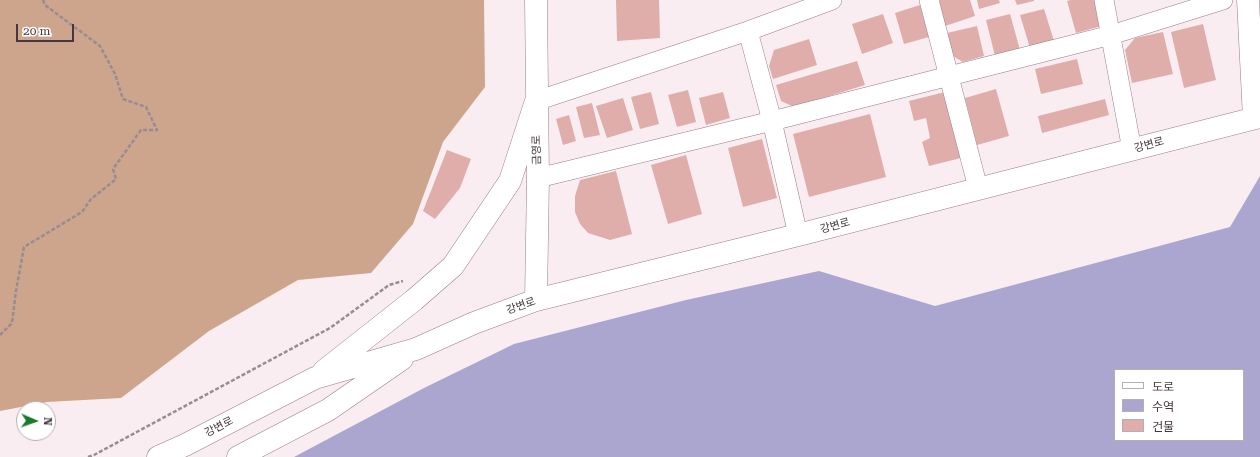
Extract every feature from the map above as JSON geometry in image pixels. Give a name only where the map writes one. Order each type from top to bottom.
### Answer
[{"type":"main road","name":"금영로","points":[[536,0],[538,178],[536,300]]},
{"type":"main road","points":[[1248,0],[1257,118]]},
{"type":"main road","points":[[315,378],[414,300],[453,266],[510,181],[536,100]]},
{"type":"main road","name":"강변로","points":[[238,457],[328,410],[416,350],[474,323],[536,300],[1257,118]]},
{"type":"main road","name":"강변로","points":[[158,457],[315,378],[416,350]]},
{"type":"street","points":[[536,100],[748,31],[832,0]]},
{"type":"street","points":[[929,0],[978,188]]},
{"type":"street","points":[[1104,0],[1132,150]]},
{"type":"street","points":[[538,178],[772,121],[1111,35],[1223,0]]},
{"type":"street","points":[[748,31],[772,121],[798,235]]},
{"type":"path","points":[[0,335],[12,323],[24,247],[82,212],[91,199],[116,179],[113,168],[141,130],[157,130],[146,107],[123,99],[115,74],[100,46],[45,5],[43,0]]},
{"type":"path","points":[[88,457],[101,452],[330,328],[390,286],[404,281]]},
{"type":"shaded area","points":[[0,0],[484,0],[485,87],[443,142],[413,224],[371,273],[298,280],[209,331],[121,398],[56,402],[16,401],[16,408],[0,411]]},
{"type":"water","points":[[1260,176],[1260,457],[294,457],[424,388],[514,344],[686,300],[819,271],[935,306],[1230,227]]},
{"type":"building","points":[[616,0],[659,0],[660,38],[617,41]]},
{"type":"building","points":[[940,0],[970,0],[975,16],[945,26],[938,3]]},
{"type":"building","points":[[977,0],[999,0],[1000,3],[979,9]]},
{"type":"building","points":[[1015,0],[1034,0],[1034,1],[1017,5]]},
{"type":"building","points":[[1098,0],[1105,25],[1076,33],[1067,1]]},
{"type":"building","points":[[920,5],[929,37],[904,44],[895,13]]},
{"type":"building","points":[[1044,9],[1054,41],[1030,48],[1020,15]]},
{"type":"building","points":[[883,14],[893,43],[862,54],[852,24]]},
{"type":"building","points":[[1010,14],[1020,50],[995,56],[986,20]]},
{"type":"building","points":[[1203,24],[1216,80],[1184,88],[1171,32]]},
{"type":"building","points":[[977,26],[984,56],[963,62],[953,56],[947,33]]},
{"type":"building","points":[[1163,32],[1173,74],[1132,83],[1125,50],[1135,38]]},
{"type":"building","points":[[809,39],[817,65],[773,79],[769,66],[774,50]]},
{"type":"building","points":[[1077,59],[1083,84],[1041,94],[1035,69]]},
{"type":"building","points":[[857,61],[865,85],[794,107],[781,101],[776,85]]},
{"type":"building","points":[[996,89],[1009,136],[977,145],[965,98]]},
{"type":"building","points":[[688,90],[696,122],[677,127],[668,95]]},
{"type":"building","points":[[651,92],[659,124],[640,129],[631,97]]},
{"type":"building","points":[[723,92],[730,118],[706,125],[699,98]]},
{"type":"building","points":[[945,92],[961,158],[929,166],[922,142],[930,138],[926,118],[914,121],[909,101]]},
{"type":"building","points":[[623,98],[633,130],[607,138],[596,106]]},
{"type":"building","points":[[1105,99],[1109,115],[1042,133],[1038,116]]},
{"type":"building","points":[[592,103],[600,135],[584,138],[576,107]]},
{"type":"building","points":[[870,114],[886,177],[809,197],[793,134]]},
{"type":"building","points":[[569,115],[576,141],[563,145],[556,119]]},
{"type":"building","points":[[762,139],[777,198],[743,207],[728,148]]},
{"type":"building","points":[[447,150],[471,159],[460,188],[435,219],[423,211]]},
{"type":"building","points":[[686,155],[702,214],[668,224],[651,165]]},
{"type":"building","points":[[616,171],[632,234],[610,240],[588,233],[580,224],[575,212],[575,196],[580,180]]}]
